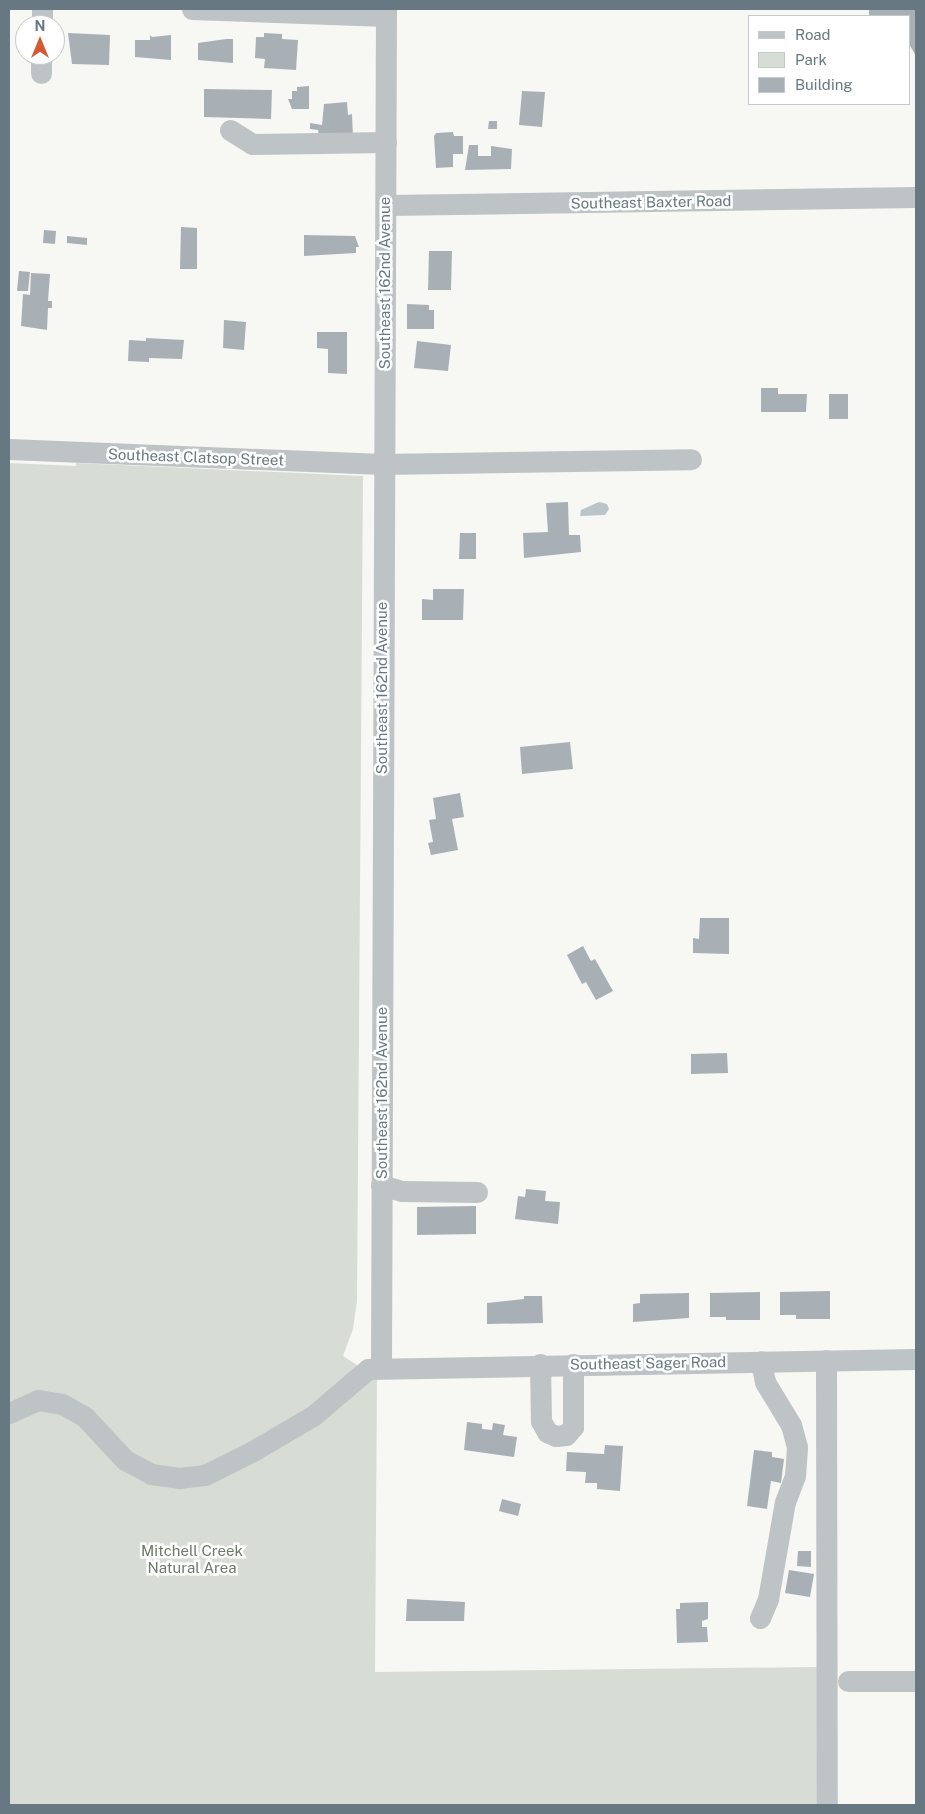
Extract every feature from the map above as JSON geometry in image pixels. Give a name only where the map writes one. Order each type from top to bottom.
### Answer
[{"type":"street","points":[[192,9],[386,12]]},
{"type":"street","name":"Southeast 162nd Avenue","points":[[381,1368],[382,464],[386,205],[386,12]]},
{"type":"street","points":[[230,130],[252,144],[386,142]]},
{"type":"street","name":"Southeast Baxter Road","points":[[386,205],[916,197]]},
{"type":"street","name":"Southeast Clatsop Street","points":[[9,449],[382,464],[691,459]]},
{"type":"street","points":[[381,1185],[402,1191],[477,1192]]},
{"type":"street","name":"Southeast Sager Road","points":[[381,1368],[916,1359]]},
{"type":"street","points":[[826,1360],[827,1805]]},
{"type":"street","points":[[760,1618],[768,1600],[784,1502],[795,1476],[797,1447],[791,1425],[765,1382],[762,1361]]},
{"type":"street","points":[[540,1364],[541,1421],[547,1432],[556,1436],[566,1434],[573,1427],[573,1364]]},
{"type":"street","points":[[9,1413],[38,1400],[62,1404],[85,1417],[125,1460],[150,1474],[179,1478],[205,1474],[229,1464],[314,1415],[368,1369],[381,1368]]},
{"type":"street","points":[[848,1681],[916,1681]]},
{"type":"green space","name":"Mitchell Creek Natural Area","points":[[9,463],[76,466],[76,463],[363,476],[357,1301],[353,1329],[343,1356],[377,1378],[375,1672],[818,1667],[817,1805],[9,1805]]},
{"type":"shaded area","points":[[599,502],[607,504],[609,509],[605,515],[580,516],[581,510]]},
{"type":"building","points":[[869,9],[916,10],[916,56],[910,46],[910,15],[869,15]]},
{"type":"building","points":[[68,33],[110,35],[109,65],[72,64]]},
{"type":"building","points":[[264,33],[282,34],[282,39],[298,40],[296,70],[264,68],[265,59],[255,58],[256,37],[264,37]]},
{"type":"building","points":[[150,35],[152,37],[171,35],[171,60],[135,57],[135,40],[150,40]]},
{"type":"building","points":[[233,39],[233,63],[198,60],[198,43]]},
{"type":"building","points":[[309,86],[309,109],[292,109],[288,99],[292,99],[292,91],[297,91],[297,87]]},
{"type":"building","points":[[204,89],[272,90],[271,119],[204,117]]},
{"type":"building","points":[[522,91],[545,92],[542,127],[519,125]]},
{"type":"building","points":[[347,102],[348,115],[352,114],[353,137],[319,136],[318,130],[310,129],[310,123],[322,125],[324,104]]},
{"type":"building","points":[[489,121],[497,121],[497,129],[488,129]]},
{"type":"building","points":[[453,132],[454,136],[463,136],[463,154],[453,154],[453,167],[436,168],[434,136],[436,133]]},
{"type":"building","points":[[469,145],[478,145],[478,156],[491,156],[491,146],[512,149],[511,169],[465,170]]},
{"type":"building","points":[[181,227],[197,228],[197,269],[180,269]]},
{"type":"building","points":[[44,230],[56,231],[55,244],[43,243]]},
{"type":"building","points":[[304,235],[355,236],[359,247],[356,247],[356,253],[304,256]]},
{"type":"building","points":[[67,236],[87,238],[87,245],[67,243]]},
{"type":"building","points":[[429,251],[452,251],[451,290],[428,290]]},
{"type":"building","points":[[19,271],[30,272],[28,291],[17,291]]},
{"type":"building","points":[[31,273],[50,274],[48,301],[52,301],[52,308],[48,308],[47,330],[21,326],[23,294],[30,295]]},
{"type":"building","points":[[407,304],[429,305],[429,310],[434,310],[434,329],[407,329]]},
{"type":"building","points":[[224,320],[246,322],[244,350],[223,348]]},
{"type":"building","points":[[317,332],[347,332],[347,374],[328,373],[328,349],[317,348]]},
{"type":"building","points":[[146,338],[184,340],[182,359],[149,358],[149,362],[128,361],[129,340],[146,341]]},
{"type":"building","points":[[417,341],[451,345],[448,371],[414,368]]},
{"type":"building","points":[[761,388],[778,388],[778,394],[807,394],[806,412],[761,412]]},
{"type":"building","points":[[829,394],[848,394],[848,419],[829,419]]},
{"type":"building","points":[[568,502],[569,535],[580,535],[581,552],[524,558],[523,533],[548,532],[546,503]]},
{"type":"building","points":[[460,533],[476,533],[476,559],[459,559]]},
{"type":"building","points":[[433,589],[464,589],[463,620],[422,620],[422,599],[433,600]]},
{"type":"building","points":[[570,742],[573,769],[522,774],[520,747]]},
{"type":"building","points":[[460,793],[464,817],[452,819],[458,850],[431,855],[428,843],[433,842],[429,820],[436,819],[433,798]]},
{"type":"building","points":[[700,918],[729,918],[729,954],[693,953],[693,938],[699,939]]},
{"type":"building","points":[[583,946],[591,961],[595,959],[613,991],[596,1000],[586,982],[582,984],[567,955]]},
{"type":"building","points":[[727,1053],[728,1073],[691,1074],[691,1054]]},
{"type":"building","points":[[526,1189],[546,1191],[545,1201],[560,1202],[558,1224],[515,1219],[518,1196],[525,1197]]},
{"type":"building","points":[[476,1206],[476,1234],[417,1235],[417,1207]]},
{"type":"building","points":[[830,1291],[830,1319],[796,1319],[796,1315],[780,1315],[780,1292]]},
{"type":"building","points":[[760,1292],[760,1320],[726,1320],[726,1317],[710,1317],[710,1293]]},
{"type":"building","points":[[689,1293],[689,1318],[633,1322],[633,1304],[640,1303],[640,1294]]},
{"type":"building","points":[[524,1296],[542,1296],[543,1323],[487,1324],[487,1303],[524,1299]]},
{"type":"building","points":[[467,1422],[482,1424],[482,1429],[492,1430],[493,1423],[505,1425],[503,1435],[517,1437],[514,1457],[464,1450]]},
{"type":"building","points":[[605,1445],[623,1446],[620,1491],[597,1489],[597,1483],[585,1483],[586,1472],[566,1471],[567,1452],[604,1454]]},
{"type":"building","points":[[754,1450],[772,1452],[772,1457],[784,1459],[781,1483],[771,1481],[767,1509],[747,1506]]},
{"type":"building","points":[[502,1499],[521,1504],[518,1516],[499,1511]]},
{"type":"building","points":[[798,1551],[811,1551],[811,1567],[797,1566]]},
{"type":"building","points":[[789,1570],[814,1574],[810,1597],[785,1593]]},
{"type":"building","points":[[407,1599],[465,1602],[464,1621],[406,1621]]},
{"type":"building","points":[[708,1602],[708,1619],[702,1621],[702,1627],[707,1627],[708,1642],[677,1643],[676,1609],[680,1609],[680,1603]]}]
